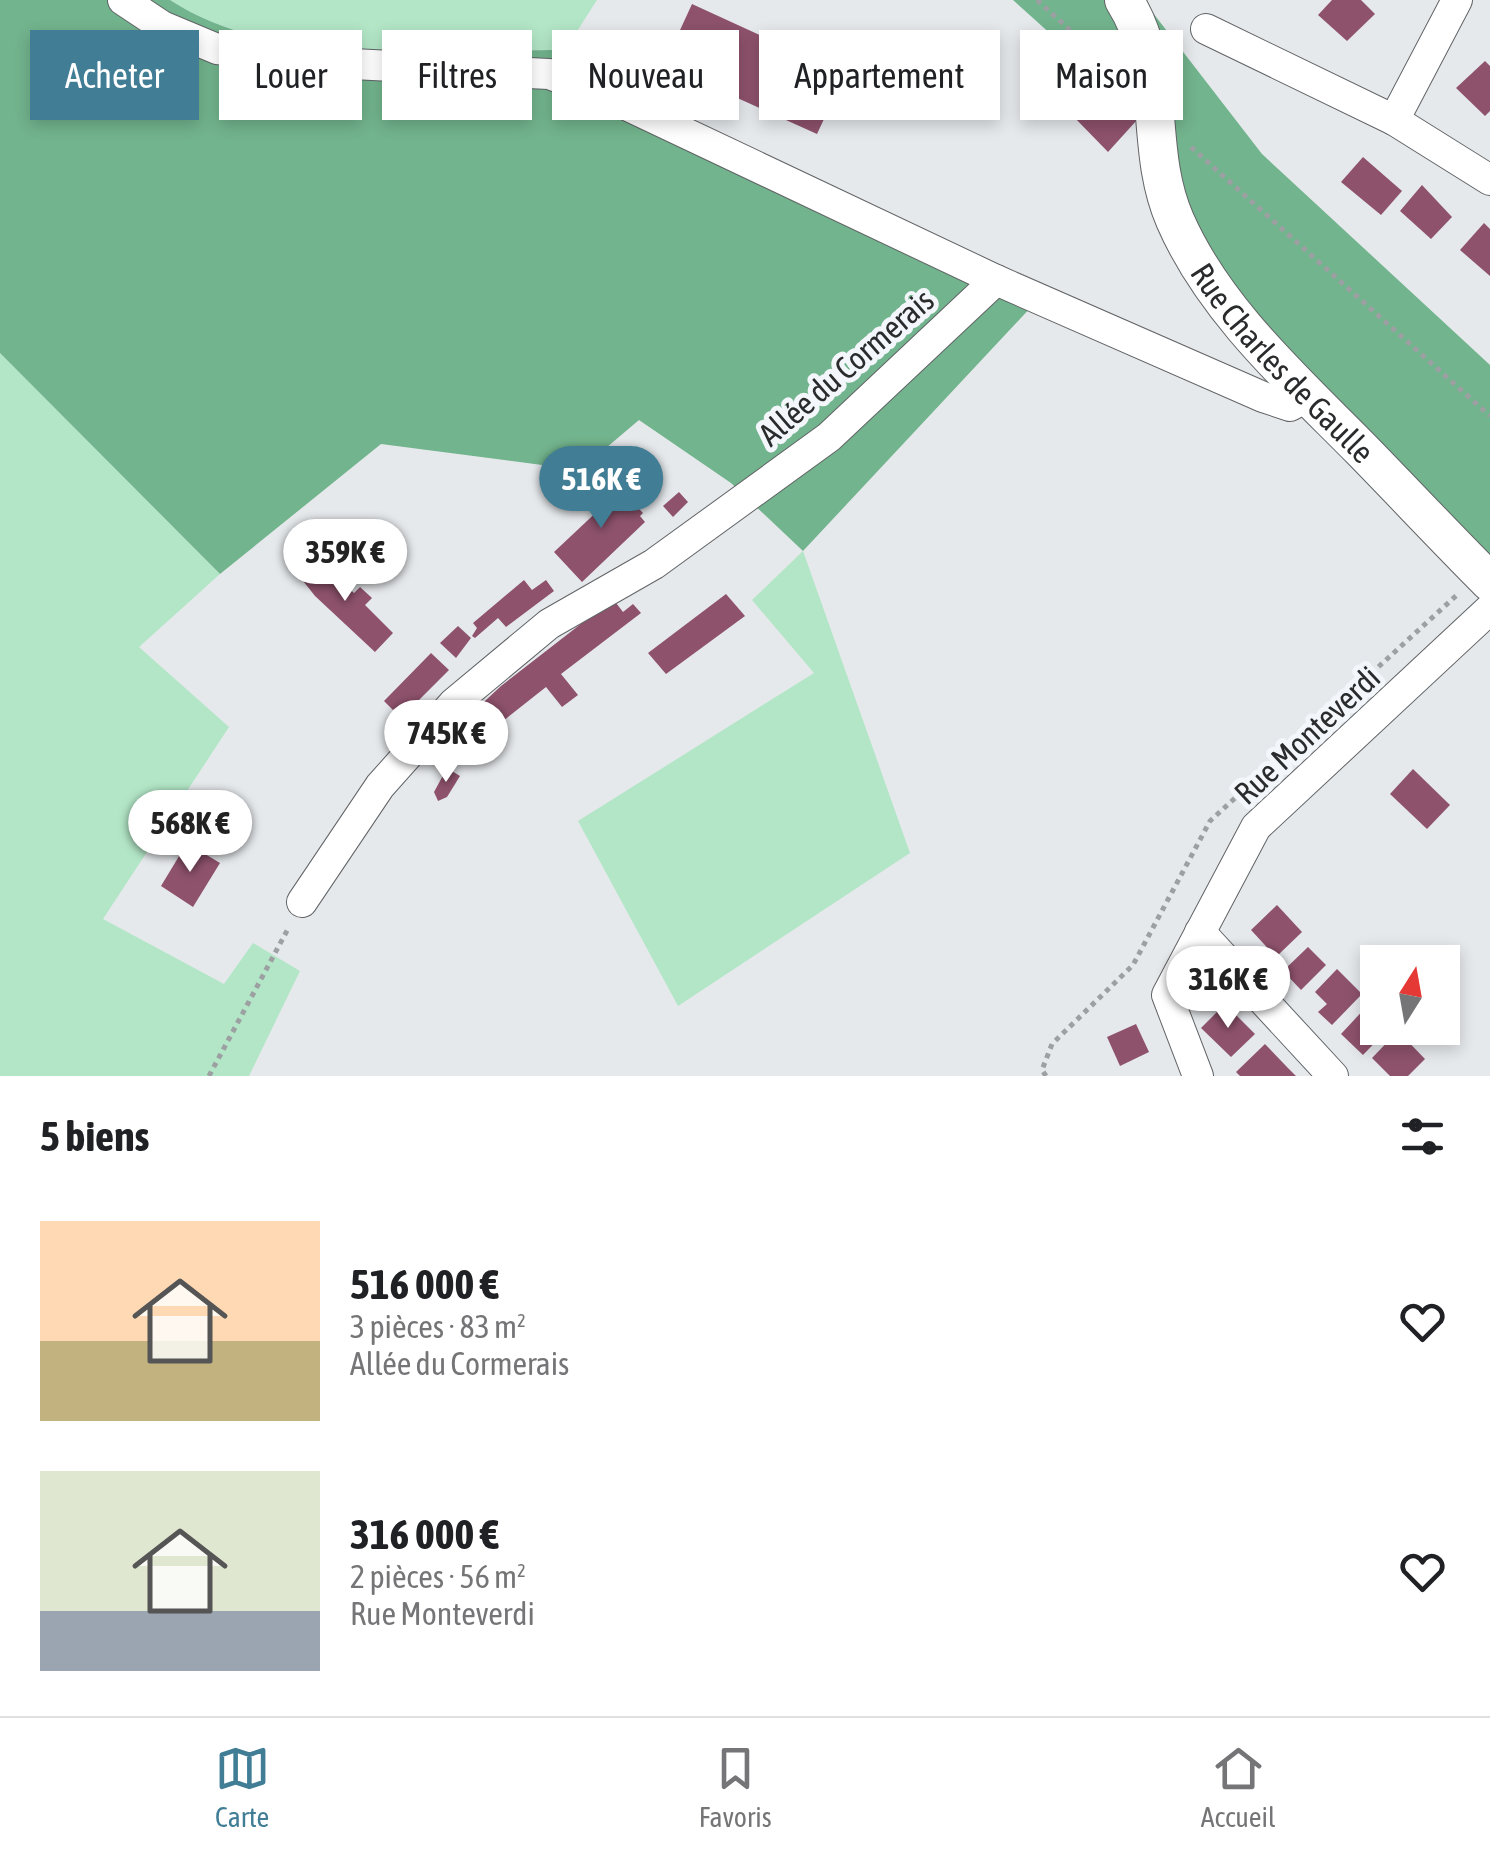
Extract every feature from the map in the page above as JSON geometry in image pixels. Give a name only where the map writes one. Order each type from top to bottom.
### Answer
[{"type":"street","points":[[124,0],[162,26],[218,49],[353,64],[549,74],[746,159],[996,280],[1263,397],[1290,406],[1308,396]]},
{"type":"street","name":"Rue Charles de Gaulle","points":[[1124,0],[1143,30]]},
{"type":"street","points":[[1394,120],[1457,0]]},
{"type":"street","points":[[1206,29],[1394,120],[1490,180]]},
{"type":"street","name":"Rue Charles de Gaulle","points":[[1150,120],[1163,186],[1181,234],[1215,289],[1308,396],[1490,582]]},
{"type":"street","name":"Allée du Cormerais","points":[[302,902],[380,786],[454,703],[550,624],[654,564],[829,437],[996,280]]},
{"type":"street","name":"Rue Monteverdi","points":[[1198,1076],[1166,995],[1256,827],[1490,610]]},
{"type":"street","points":[[1200,932],[1333,1076]]},
{"type":"path","points":[[1037,0],[1070,30]]},
{"type":"path","points":[[1169,120],[1490,416]]},
{"type":"path","points":[[209,1076],[302,902]]},
{"type":"green space","points":[[0,0],[170,0],[238,30],[219,30],[219,120],[362,120],[362,51],[382,52],[382,120],[532,120],[532,51],[552,50],[552,120],[625,120],[1033,305],[803,551],[731,483],[639,420],[580,470],[381,444],[220,574],[0,353]]},
{"type":"green space","points":[[170,0],[597,0],[578,30],[552,30],[552,50],[532,51],[532,30],[382,30],[382,52],[362,51],[362,30],[238,30]]},
{"type":"green space","points":[[1013,0],[1143,0],[1166,30],[1046,30]]},
{"type":"green space","points":[[1183,52],[1262,154],[1490,365],[1490,562],[1229,284],[1194,230],[1175,146],[1146,120],[1183,120]]},
{"type":"green space","points":[[0,353],[220,574],[139,647],[229,727],[103,919],[224,984],[253,943],[300,971],[249,1076],[0,1076]]},
{"type":"green space","points":[[803,551],[910,853],[678,1006],[578,821],[814,673],[752,600]]},
{"type":"building","points":[[1332,0],[1361,0],[1375,14],[1347,41],[1318,15]]},
{"type":"building","points":[[692,4],[759,35],[759,108],[739,99],[739,30],[680,30]]},
{"type":"building","points":[[1485,61],[1490,66],[1490,111],[1485,116],[1456,88]]},
{"type":"building","points":[[786,120],[824,120],[817,134]]},
{"type":"building","points":[[1077,120],[1137,120],[1108,152]]},
{"type":"building","points":[[1363,157],[1402,191],[1381,215],[1341,182]]},
{"type":"building","points":[[1422,185],[1452,217],[1431,239],[1400,211]]},
{"type":"building","points":[[1484,223],[1490,229],[1490,276],[1460,250]]},
{"type":"building","points":[[609,477],[643,513],[640,516],[645,522],[582,582],[554,552],[604,505],[592,493]]},
{"type":"building","points":[[679,492],[688,502],[673,517],[663,506]]},
{"type":"building","points":[[312,556],[354,593],[360,587],[372,598],[365,605],[393,633],[375,652],[315,596],[296,572]]},
{"type":"building","points":[[524,580],[532,590],[546,580],[554,591],[506,627],[498,618],[475,638],[472,636],[477,628],[473,623]]},
{"type":"building","points":[[726,594],[745,616],[666,674],[648,653]]},
{"type":"building","points":[[613,599],[623,612],[633,604],[641,613],[561,674],[578,695],[562,707],[546,687],[456,758],[442,741],[501,686]]},
{"type":"building","points":[[458,626],[471,638],[456,658],[440,643]]},
{"type":"building","points":[[431,653],[449,670],[411,708],[405,703],[395,712],[384,701]]},
{"type":"building","points":[[447,768],[460,776],[447,797],[438,801],[434,792]]},
{"type":"building","points":[[1413,769],[1450,805],[1427,829],[1390,794]]},
{"type":"building","points":[[187,843],[220,863],[193,907],[161,886]]},
{"type":"building","points":[[1277,905],[1302,932],[1276,957],[1251,930]]},
{"type":"building","points":[[1308,947],[1326,965],[1301,990],[1283,971]]},
{"type":"building","points":[[1337,969],[1360,996],[1332,1025],[1318,1012],[1327,1004],[1315,992]]},
{"type":"building","points":[[1225,1004],[1255,1034],[1231,1057],[1201,1028]]},
{"type":"building","points":[[1360,1014],[1360,1045],[1373,1045],[1363,1055],[1341,1034]]},
{"type":"building","points":[[1136,1024],[1149,1052],[1120,1066],[1107,1037]]},
{"type":"building","points":[[1265,1044],[1296,1076],[1240,1076],[1236,1072]]},
{"type":"building","points":[[1385,1045],[1412,1045],[1425,1059],[1408,1076],[1390,1076],[1372,1058]]}]
